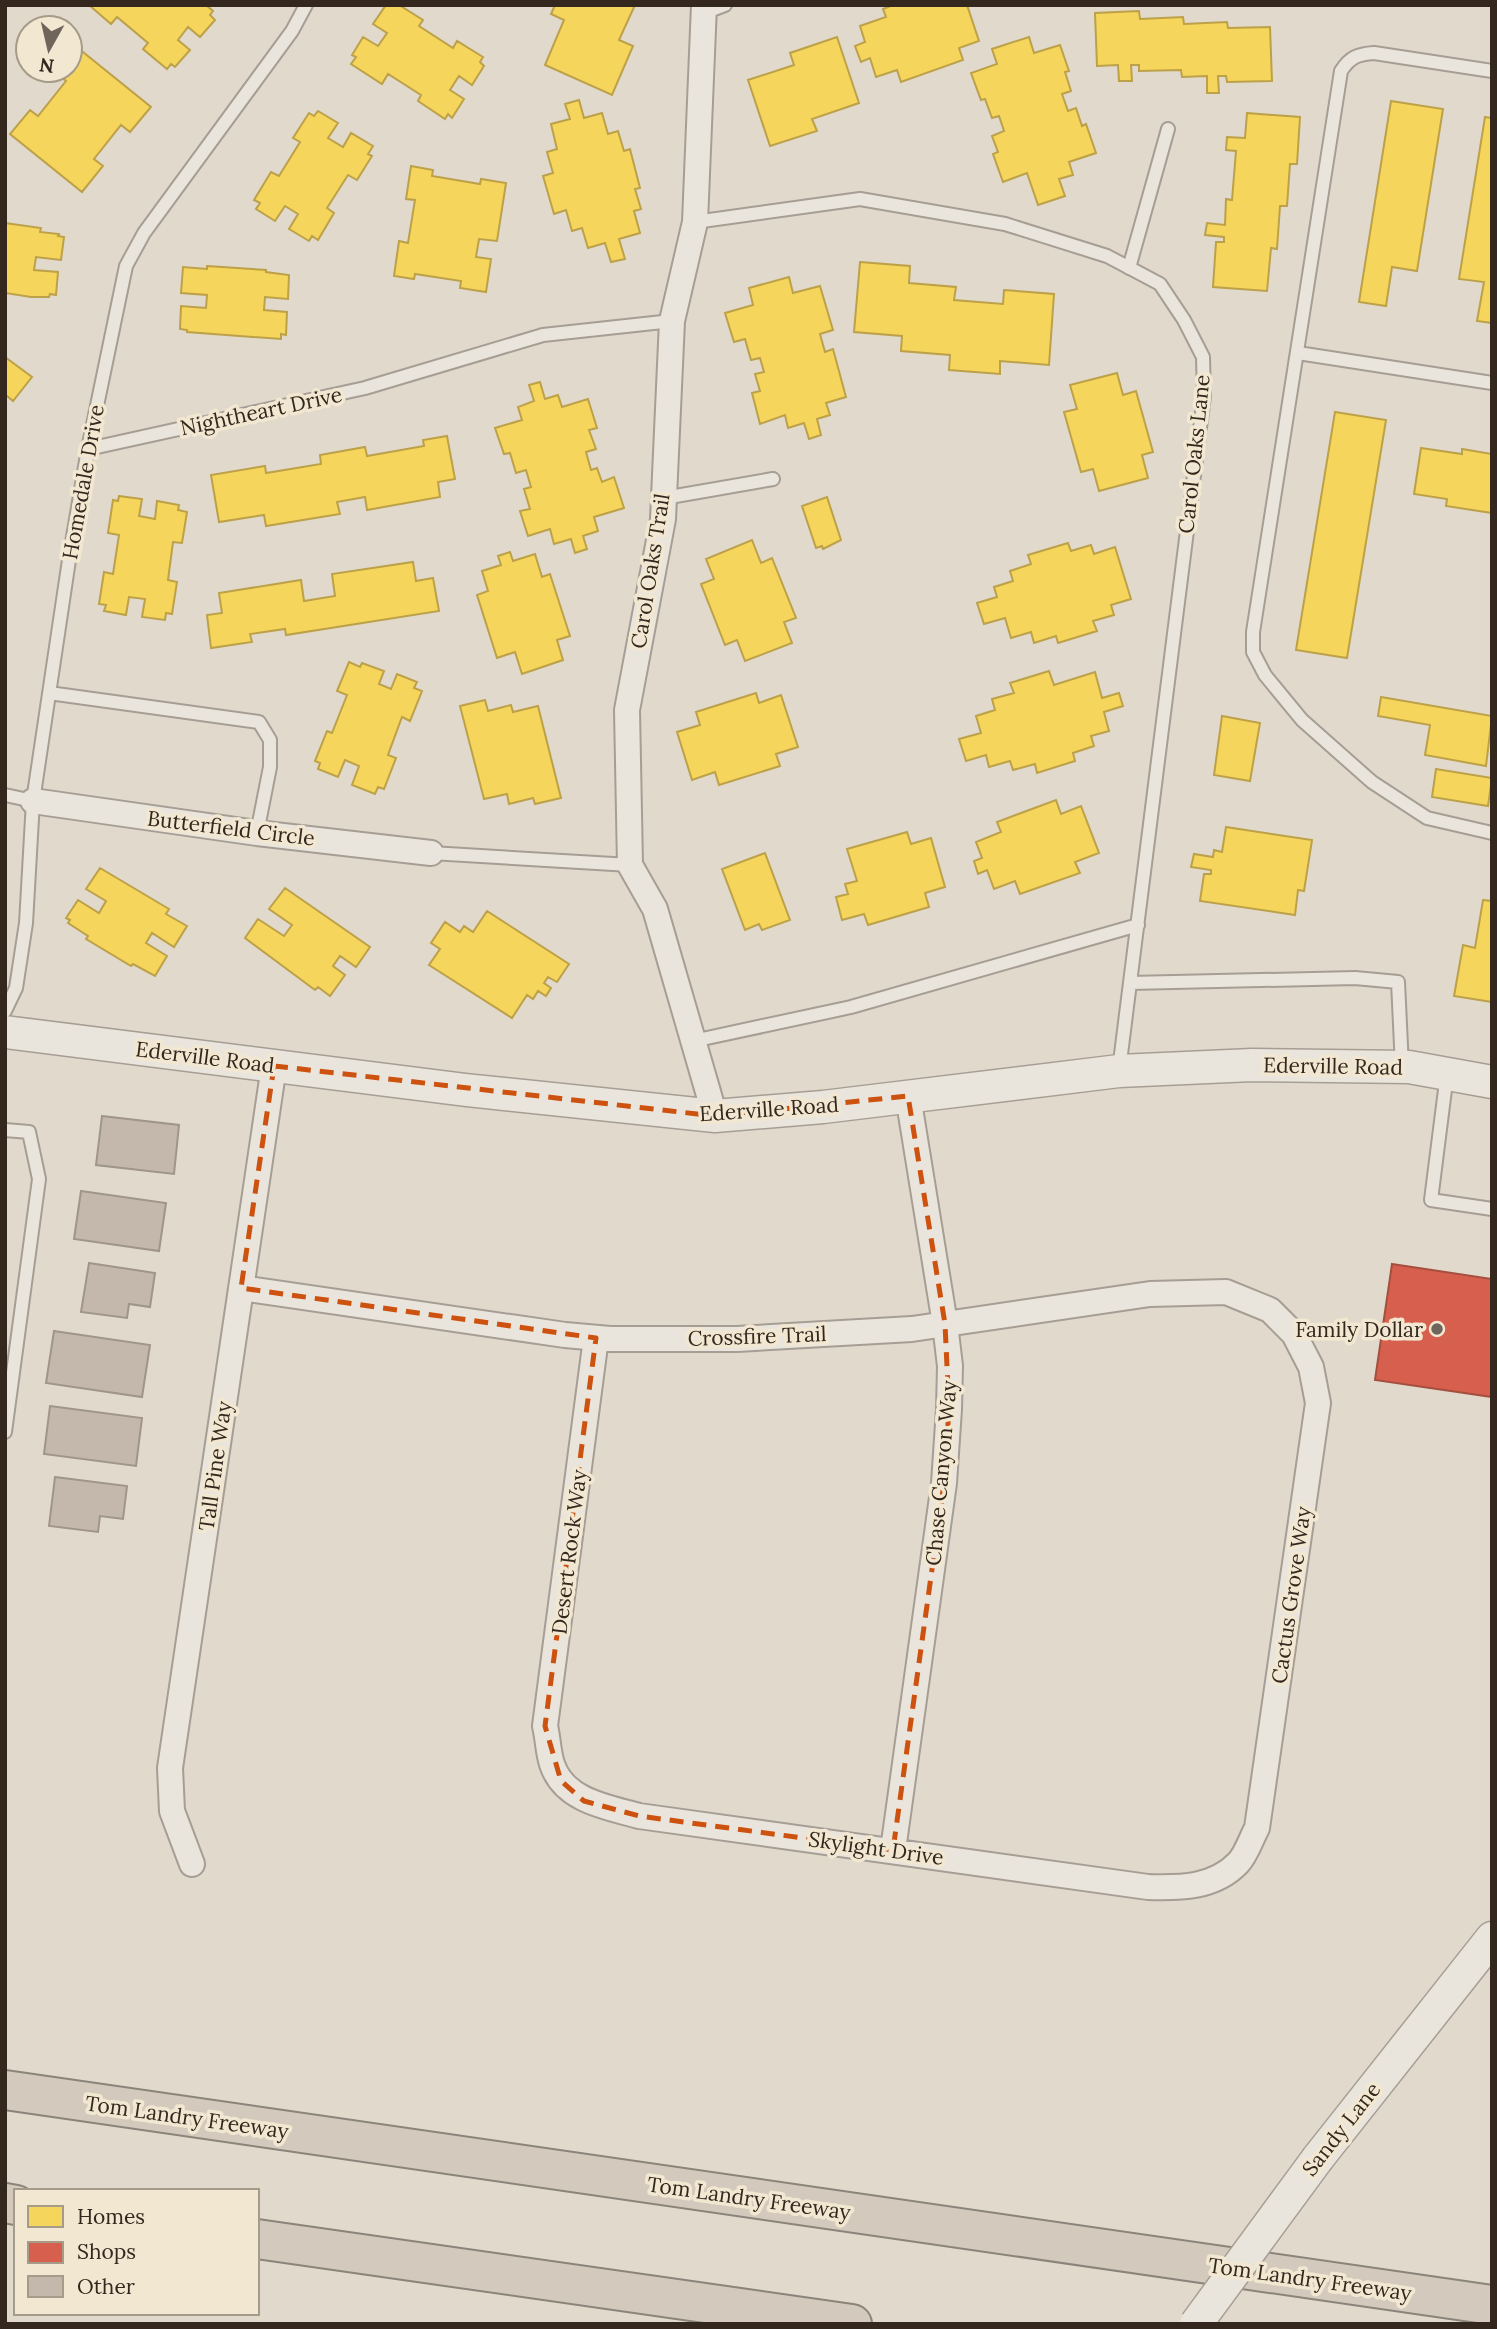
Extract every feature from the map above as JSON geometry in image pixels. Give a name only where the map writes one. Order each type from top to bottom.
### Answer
[{"type":"highway","name":"Tom Landry Freeway","points":[[5,2090],[1492,2305]]},
{"type":"highway","points":[[259,2239],[852,2324]]},
{"type":"street","name":"Carol Oaks Trail","points":[[711,8],[695,222],[672,321],[663,519],[627,710],[629,865],[655,909],[715,1116]]},
{"type":"street","name":"Butterfield Circle","points":[[33,801],[257,833],[431,852]]},
{"type":"street","name":"Ederville Road","points":[[5,1032],[452,1088],[715,1116],[1119,1071],[1252,1065],[1402,1067],[1492,1082]]},
{"type":"street","name":"Tall Pine Way","points":[[192,1864],[172,1811],[170,1768],[274,1066]]},
{"type":"street","name":"Chase Canyon Way","points":[[893,1850],[944,1483],[950,1366],[908,1096]]},
{"type":"street","name":"Crossfire Trail","points":[[241,1288],[596,1338],[737,1339],[912,1329],[1150,1294],[1226,1292],[1270,1310]]},
{"type":"street","name":"Cactus Grove Way","points":[[1217,1879],[1240,1862],[1257,1828],[1318,1403],[1311,1367],[1294,1334],[1270,1310]]},
{"type":"street","name":"Desert Rock Way","points":[[552,1765],[545,1726],[596,1338]]},
{"type":"street","name":"Skylight Drive","points":[[552,1765],[561,1781],[584,1801],[639,1816],[1148,1887],[1183,1888],[1217,1879]]},
{"type":"street","name":"Sandy Lane","points":[[1196,2324],[1318,2158],[1492,1938]]},
{"type":"lane","name":"Homedale Drive","points":[[5,1012],[16,988],[26,923],[33,801],[88,449],[126,266],[144,233],[292,31],[306,5]]},
{"type":"lane","points":[[1492,71],[1374,53],[1360,54],[1348,60],[1341,71],[1253,632],[1254,652],[1265,675],[1302,720],[1372,782],[1427,818],[1492,833]]},
{"type":"lane","points":[[1129,268],[1168,129]]},
{"type":"lane","name":"Carol Oaks Lane","points":[[695,222],[860,199],[1004,224],[1107,256],[1160,284],[1184,320],[1203,357],[1204,396],[1119,1071]]},
{"type":"lane","name":"Nightheart Drive","points":[[88,449],[365,388],[544,335],[672,321]]},
{"type":"lane","points":[[1298,353],[1492,383]]},
{"type":"lane","points":[[664,498],[773,479]]},
{"type":"lane","points":[[49,693],[259,722],[270,740],[270,767],[257,833]]},
{"type":"lane","points":[[5,795],[33,801]]},
{"type":"lane","points":[[431,852],[629,865]]},
{"type":"lane","points":[[693,1041],[851,1007],[1138,925]]},
{"type":"lane","points":[[1130,983],[1355,978],[1398,982],[1402,1067]]},
{"type":"lane","points":[[1447,1074],[1431,1200],[1492,1209]]},
{"type":"lane","points":[[5,1130],[29,1132],[39,1179],[5,1432]]},
{"type":"highlighted area","points":[[274,1066],[715,1116],[908,1096],[945,1324],[949,1409],[944,1483],[893,1850],[639,1816],[584,1801],[561,1781],[545,1726],[596,1338],[241,1288]]},
{"type":"building: Homes","points":[[89,5],[206,5],[213,11],[210,15],[215,20],[200,37],[188,27],[178,40],[190,50],[175,67],[171,64],[167,69],[143,49],[148,43],[117,17],[111,24]]},
{"type":"building: Homes","points":[[386,5],[399,5],[423,20],[419,26],[453,48],[457,41],[483,57],[480,62],[484,66],[472,85],[459,76],[450,90],[464,99],[452,118],[448,114],[445,119],[418,101],[421,95],[388,74],[382,84],[351,64],[356,57],[352,55],[363,37],[378,46],[387,33],[373,24]]},
{"type":"building: Homes","points":[[555,5],[635,5],[619,40],[633,46],[612,95],[545,65],[564,20],[551,14]]},
{"type":"building: Homes","points":[[893,5],[967,5],[979,41],[959,48],[963,60],[901,82],[897,70],[876,77],[870,58],[861,62],[855,46],[865,42],[860,26],[886,17],[883,9]]},
{"type":"building: Homes","points":[[1139,11],[1140,19],[1183,17],[1184,24],[1227,22],[1228,28],[1270,27],[1272,81],[1227,82],[1226,76],[1218,76],[1219,93],[1207,93],[1207,76],[1182,77],[1181,70],[1139,71],[1139,65],[1131,65],[1132,81],[1119,81],[1118,65],[1097,66],[1095,13]]},
{"type":"building: Homes","points":[[837,37],[859,103],[812,119],[817,131],[770,146],[748,80],[794,65],[790,53]]},
{"type":"building: Homes","points":[[1029,37],[1034,53],[1060,45],[1069,71],[1065,72],[1071,91],[1062,94],[1068,111],[1076,108],[1082,126],[1086,124],[1096,153],[1069,162],[1073,175],[1059,179],[1065,196],[1038,205],[1027,173],[1003,182],[993,154],[998,152],[992,136],[1004,131],[999,116],[992,118],[985,99],[981,100],[971,73],[997,64],[992,49]]},
{"type":"building: Homes","points":[[84,53],[151,107],[130,132],[121,125],[94,159],[103,166],[82,192],[10,134],[30,110],[38,116],[64,84],[84,84]]},
{"type":"building: Homes","points":[[579,100],[584,118],[602,113],[608,134],[618,131],[624,151],[630,149],[640,188],[635,189],[641,209],[634,211],[640,233],[619,239],[625,259],[611,262],[605,243],[588,248],[582,228],[572,231],[566,210],[554,214],[543,176],[553,173],[547,152],[557,149],[551,124],[570,119],[565,104]]},
{"type":"building: Homes","points":[[1391,101],[1443,109],[1417,271],[1392,267],[1386,306],[1359,302]]},
{"type":"building: Homes","points":[[318,111],[338,123],[328,138],[343,147],[351,133],[373,146],[368,154],[372,156],[357,180],[348,175],[327,208],[334,213],[318,240],[312,236],[309,241],[289,229],[298,214],[285,206],[275,221],[256,209],[260,203],[254,200],[271,172],[279,176],[300,142],[293,138],[309,113],[314,116]]},
{"type":"building: Homes","points":[[1247,113],[1300,117],[1297,164],[1290,164],[1287,206],[1280,206],[1277,249],[1271,248],[1267,291],[1213,287],[1216,242],[1224,242],[1224,237],[1205,235],[1207,223],[1225,225],[1226,199],[1232,200],[1236,151],[1226,150],[1227,137],[1245,138]]},
{"type":"building: Homes","points":[[1485,117],[1492,118],[1492,323],[1477,321],[1484,282],[1459,279]]},
{"type":"building: Homes","points":[[411,166],[433,170],[432,176],[480,184],[481,179],[506,183],[497,241],[479,239],[476,257],[491,259],[486,292],[460,288],[461,281],[415,274],[414,279],[394,276],[399,241],[408,243],[415,200],[406,199]]},
{"type":"building: Homes","points":[[5,223],[41,228],[40,232],[64,237],[61,260],[36,257],[34,270],[58,272],[56,295],[31,297],[5,293]]},
{"type":"building: Homes","points":[[860,262],[910,266],[909,283],[956,287],[954,300],[1003,304],[1004,290],[1054,294],[1049,365],[1000,361],[1000,374],[949,370],[950,355],[901,351],[902,336],[854,332]]},
{"type":"building: Homes","points":[[207,266],[266,270],[289,275],[288,299],[265,297],[264,310],[287,312],[286,335],[281,334],[281,339],[187,332],[180,329],[181,306],[206,308],[207,295],[181,293],[183,267],[207,269]]},
{"type":"building: Homes","points":[[789,277],[793,293],[820,286],[833,330],[820,334],[825,352],[833,349],[846,397],[826,403],[830,415],[817,419],[821,435],[809,439],[804,423],[788,428],[785,415],[760,424],[752,393],[760,391],[755,374],[764,372],[760,358],[751,360],[745,339],[734,342],[725,313],[753,305],[749,288]]},
{"type":"building: Homes","points":[[5,357],[32,377],[13,401],[7,396],[5,398]]},
{"type":"building: Homes","points":[[1117,373],[1123,395],[1136,391],[1153,452],[1142,455],[1148,478],[1099,491],[1093,469],[1081,472],[1064,412],[1077,409],[1070,385]]},
{"type":"building: Homes","points":[[540,382],[545,399],[558,395],[562,407],[588,399],[597,428],[589,430],[596,449],[586,452],[591,470],[597,468],[602,482],[614,477],[624,508],[594,517],[598,531],[583,536],[587,549],[575,553],[571,539],[554,544],[550,529],[528,536],[520,511],[530,509],[524,489],[531,487],[526,470],[516,473],[510,453],[504,454],[495,428],[522,420],[518,407],[534,401],[529,385]]},
{"type":"building: Homes","points":[[1335,412],[1386,420],[1347,658],[1296,650]]},
{"type":"building: Homes","points":[[447,436],[455,479],[438,482],[440,497],[367,510],[365,497],[337,502],[340,514],[266,526],[264,515],[219,522],[211,475],[265,466],[266,473],[321,464],[320,455],[365,447],[367,456],[424,446],[423,440]]},
{"type":"building: Homes","points":[[1421,448],[1462,454],[1462,449],[1492,454],[1492,513],[1446,506],[1447,499],[1414,494]]},
{"type":"building: Homes","points":[[119,496],[142,499],[139,516],[155,519],[157,501],[179,505],[178,510],[187,512],[182,543],[173,542],[168,580],[177,582],[172,614],[166,613],[165,620],[142,617],[145,599],[129,597],[126,615],[104,611],[106,605],[99,604],[104,572],[113,574],[119,535],[108,533],[113,500],[118,501]]},
{"type":"building: Homes","points":[[827,497],[841,540],[823,549],[822,546],[816,548],[802,506]]},
{"type":"building: Homes","points":[[752,540],[761,563],[772,558],[796,618],[784,622],[792,643],[745,661],[737,640],[725,645],[701,584],[714,579],[706,559]]},
{"type":"building: Homes","points":[[1068,543],[1071,551],[1091,545],[1094,554],[1115,547],[1131,599],[1111,605],[1114,615],[1093,621],[1097,631],[1058,643],[1056,636],[1034,643],[1031,632],[1011,638],[1005,618],[984,624],[977,603],[997,597],[994,587],[1013,581],[1010,571],[1031,564],[1028,555]]},
{"type":"building: Homes","points":[[510,552],[513,561],[535,554],[542,577],[550,574],[570,636],[557,640],[563,660],[522,674],[515,652],[497,658],[477,595],[488,591],[482,571],[501,565],[498,556]]},
{"type":"building: Homes","points":[[413,562],[416,581],[433,578],[439,611],[286,635],[285,629],[250,634],[252,642],[211,648],[207,615],[222,613],[219,593],[301,580],[304,601],[335,596],[332,574]]},
{"type":"building: Homes","points":[[349,662],[360,667],[362,663],[384,671],[379,684],[391,689],[397,674],[417,682],[414,688],[422,691],[410,721],[402,717],[388,755],[396,758],[384,789],[378,787],[375,794],[352,785],[359,766],[345,760],[338,777],[318,769],[320,763],[315,761],[327,731],[332,733],[347,695],[337,691]]},
{"type":"building: Homes","points":[[1049,671],[1054,685],[1095,672],[1102,698],[1119,693],[1123,706],[1104,712],[1109,731],[1091,736],[1094,746],[1073,753],[1075,761],[1037,773],[1035,764],[1013,770],[1010,761],[989,767],[986,755],[966,761],[959,739],[981,733],[976,716],[995,710],[992,699],[1014,693],[1010,683]]},
{"type":"building: Homes","points":[[756,693],[759,703],[781,695],[798,747],[776,754],[780,766],[719,785],[715,772],[692,780],[677,732],[700,725],[696,712]]},
{"type":"building: Homes","points":[[1381,697],[1492,716],[1486,766],[1425,755],[1430,725],[1378,716]]},
{"type":"building: Homes","points":[[485,700],[488,711],[511,705],[513,712],[538,706],[561,798],[535,804],[533,798],[509,804],[507,794],[484,799],[460,706]]},
{"type":"building: Homes","points":[[1222,716],[1260,723],[1250,781],[1214,775]]},
{"type":"building: Homes","points":[[1436,769],[1492,778],[1488,806],[1432,797]]},
{"type":"building: Homes","points":[[1056,800],[1061,814],[1081,806],[1099,853],[1075,862],[1080,873],[1020,894],[1015,881],[994,889],[987,870],[978,874],[974,861],[982,858],[976,842],[1001,832],[997,822]]},
{"type":"building: Homes","points":[[1226,827],[1312,840],[1304,891],[1298,890],[1295,915],[1200,901],[1204,874],[1211,874],[1211,870],[1191,867],[1194,854],[1213,857],[1214,850],[1222,852]]},
{"type":"building: Homes","points":[[907,832],[911,844],[931,838],[945,887],[925,893],[929,907],[868,925],[864,914],[842,920],[836,897],[848,894],[845,884],[857,881],[847,849]]},
{"type":"building: Homes","points":[[765,853],[790,920],[762,930],[759,924],[745,930],[722,869]]},
{"type":"building: Homes","points":[[100,868],[169,909],[166,914],[187,926],[174,947],[152,933],[146,943],[167,956],[155,976],[133,964],[131,966],[86,939],[88,936],[68,923],[70,920],[66,918],[78,900],[99,913],[106,901],[86,889]]},
{"type":"building: Homes","points":[[285,888],[370,947],[356,967],[340,956],[333,966],[345,975],[330,996],[318,987],[315,990],[245,938],[258,919],[284,936],[292,925],[269,909]]},
{"type":"building: Homes","points":[[1483,900],[1492,901],[1492,1002],[1454,996],[1463,945],[1475,948]]},
{"type":"building: Homes","points":[[487,911],[569,964],[557,982],[548,977],[544,983],[551,988],[546,996],[538,991],[533,999],[527,995],[512,1018],[429,965],[440,949],[431,943],[445,922],[460,932],[464,926],[473,932]]},
{"type":"building: Shops","name":"Family Dollar","points":[[1392,1264],[1492,1279],[1492,1397],[1375,1380]]},
{"type":"building: Other","points":[[102,1116],[179,1125],[174,1174],[96,1165]]},
{"type":"building: Other","points":[[81,1191],[166,1203],[159,1251],[74,1239]]},
{"type":"building: Other","points":[[89,1263],[155,1273],[150,1307],[129,1304],[127,1318],[81,1312]]},
{"type":"building: Other","points":[[54,1331],[150,1345],[142,1397],[46,1383]]},
{"type":"building: Other","points":[[50,1406],[142,1418],[136,1466],[44,1454]]},
{"type":"building: Other","points":[[55,1477],[127,1486],[123,1519],[100,1516],[98,1532],[49,1526]]},
{"type":"place","name":"Family Dollar","points":[[1437,1329]]}]
